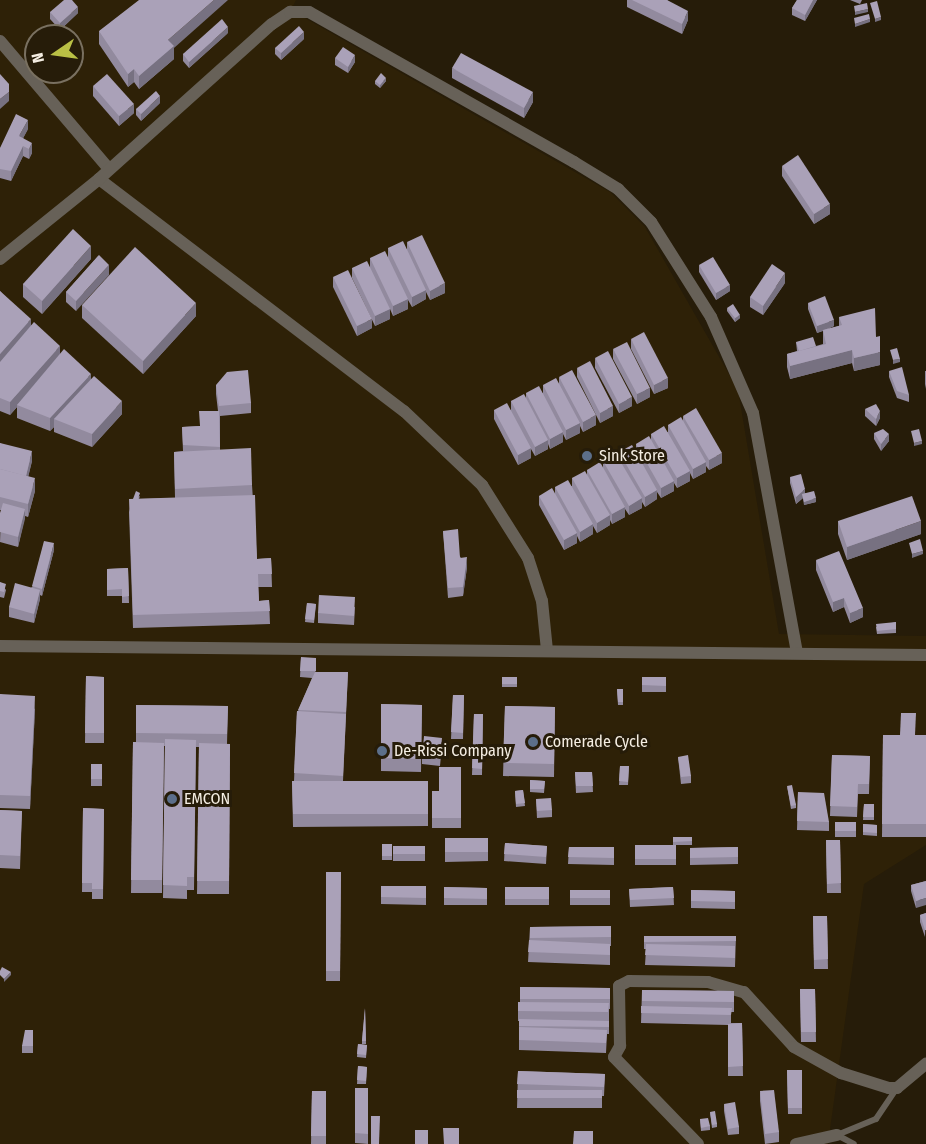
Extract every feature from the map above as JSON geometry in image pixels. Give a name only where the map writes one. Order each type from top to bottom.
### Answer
[{"type":"street","points":[[0,259],[99,179],[272,24],[303,5],[618,189],[651,222],[711,317],[753,412],[797,653]]},
{"type":"street","points":[[0,41],[109,169]]},
{"type":"street","points":[[99,179],[404,411],[482,485],[528,558],[542,601],[547,650]]},
{"type":"street","points":[[0,646],[926,655]]},
{"type":"street","points":[[698,1144],[614,1057],[620,1046],[619,986],[629,981],[732,987],[755,1000],[794,1047],[841,1073],[897,1088],[926,1064]]},
{"type":"street","points":[[796,1144],[837,1135]]},
{"type":"lane","points":[[837,1135],[876,1119],[897,1088]]},
{"type":"lane","points":[[837,1135],[854,1144]]},
{"type":"shaded area","points":[[0,0],[296,0],[291,10],[610,192],[645,227],[738,390],[779,634],[926,636],[926,845],[864,884],[828,1144],[0,1144]]},
{"type":"building","points":[[64,0],[72,0],[78,7],[60,23],[50,12]]},
{"type":"building","points":[[139,0],[214,0],[168,40],[174,46],[139,76],[134,69],[128,74],[99,31]]},
{"type":"building","points":[[632,0],[667,0],[688,11],[682,24]]},
{"type":"building","points":[[797,0],[813,0],[805,15],[792,8]]},
{"type":"building","points":[[877,1],[881,17],[875,19],[870,3]]},
{"type":"building","points":[[867,3],[868,9],[855,12],[854,6]]},
{"type":"building","points":[[869,14],[870,19],[855,24],[854,18]]},
{"type":"building","points":[[222,19],[228,27],[189,62],[183,54]]},
{"type":"building","points":[[299,26],[304,32],[281,53],[275,48]]},
{"type":"building","points":[[343,47],[355,55],[348,67],[335,58]]},
{"type":"building","points":[[461,53],[533,92],[524,108],[452,68]]},
{"type":"building","points":[[381,73],[386,78],[380,85],[375,81]]},
{"type":"building","points":[[0,74],[9,84],[9,92],[0,99]]},
{"type":"building","points":[[107,74],[134,104],[119,116],[93,86]]},
{"type":"building","points":[[156,91],[160,96],[141,114],[136,109]]},
{"type":"building","points":[[16,114],[28,120],[19,136],[32,143],[29,149],[23,146],[11,171],[0,169],[0,148]]},
{"type":"building","points":[[798,155],[830,204],[814,214],[782,166]]},
{"type":"building","points":[[73,229],[91,246],[42,301],[23,284]]},
{"type":"building","points":[[422,235],[445,283],[430,291],[407,242]]},
{"type":"building","points":[[403,241],[426,290],[412,297],[388,248]]},
{"type":"building","points":[[135,247],[196,303],[143,361],[82,305]]},
{"type":"building","points":[[385,251],[408,299],[393,306],[370,258]]},
{"type":"building","points":[[99,255],[109,265],[76,301],[66,292]]},
{"type":"building","points":[[713,257],[730,285],[716,293],[699,265]]},
{"type":"building","points":[[367,261],[390,309],[375,316],[352,268]]},
{"type":"building","points":[[772,264],[785,273],[763,306],[750,297]]},
{"type":"building","points":[[348,270],[372,319],[357,326],[333,277]]},
{"type":"building","points":[[0,291],[31,319],[0,354]]},
{"type":"building","points":[[825,296],[834,320],[817,326],[808,303]]},
{"type":"building","points":[[733,304],[740,315],[735,318],[727,308]]},
{"type":"building","points":[[875,308],[876,337],[880,336],[880,352],[854,358],[852,350],[790,366],[787,354],[826,344],[823,330],[842,325],[839,317]]},
{"type":"building","points":[[34,322],[60,346],[10,402],[0,398],[0,362]]},
{"type":"building","points":[[644,332],[668,378],[654,385],[631,339]]},
{"type":"building","points":[[813,337],[816,346],[799,351],[796,342]]},
{"type":"building","points":[[627,342],[650,388],[637,394],[613,349]]},
{"type":"building","points":[[897,348],[900,359],[893,360],[890,350]]},
{"type":"building","points":[[64,349],[91,374],[50,418],[17,405]]},
{"type":"building","points":[[608,351],[632,397],[619,404],[595,358]]},
{"type":"building","points":[[590,361],[613,406],[600,413],[577,368]]},
{"type":"building","points":[[902,367],[909,395],[897,391],[889,371]]},
{"type":"building","points":[[248,370],[251,403],[219,406],[216,385],[227,372]]},
{"type":"building","points":[[572,370],[596,415],[583,422],[559,377]]},
{"type":"building","points":[[94,376],[122,401],[92,434],[54,419]]},
{"type":"building","points":[[556,378],[580,423],[566,430],[543,385]]},
{"type":"building","points":[[539,386],[563,432],[550,439],[526,393]]},
{"type":"building","points":[[524,394],[548,440],[535,447],[511,401]]},
{"type":"building","points":[[507,403],[531,448],[518,455],[494,410]]},
{"type":"building","points":[[876,404],[880,411],[876,419],[865,409]]},
{"type":"building","points":[[696,408],[722,453],[709,460],[683,416]]},
{"type":"building","points":[[199,411],[219,411],[220,447],[183,445],[182,427],[200,426]]},
{"type":"building","points":[[681,417],[706,462],[693,469],[668,425]]},
{"type":"building","points":[[664,426],[690,471],[677,478],[651,434]]},
{"type":"building","points":[[883,429],[889,434],[881,444],[874,433]]},
{"type":"building","points":[[919,429],[922,441],[914,443],[911,431]]},
{"type":"building","points":[[649,436],[674,481],[661,488],[636,444]]},
{"type":"building","points":[[0,443],[32,451],[26,476],[0,469]]},
{"type":"building","points":[[632,445],[657,490],[645,497],[619,452]]},
{"type":"building","points":[[251,448],[252,485],[175,489],[174,452]]},
{"type":"building","points":[[616,454],[642,498],[629,506],[603,461]]},
{"type":"building","points":[[600,462],[625,507],[612,514],[587,470]]},
{"type":"building","points":[[0,469],[35,478],[28,504],[0,497]]},
{"type":"building","points":[[585,471],[610,515],[597,523],[572,478]]},
{"type":"building","points":[[801,474],[805,489],[796,497],[790,477]]},
{"type":"building","points":[[568,480],[593,524],[580,532],[555,487]]},
{"type":"building","points":[[552,488],[577,533],[564,540],[539,496]]},
{"type":"building","points":[[136,491],[140,493],[138,499],[133,499]]},
{"type":"building","points":[[814,491],[816,498],[804,502],[802,494]]},
{"type":"building","points":[[255,495],[257,559],[271,558],[272,574],[258,574],[259,601],[269,600],[270,611],[133,615],[129,499]]},
{"type":"building","points":[[912,496],[921,521],[847,547],[838,521]]},
{"type":"building","points":[[3,503],[25,509],[18,537],[0,532],[0,513]]},
{"type":"building","points":[[458,529],[460,558],[467,557],[463,587],[448,588],[443,531]]},
{"type":"building","points":[[920,539],[923,551],[912,554],[909,543]]},
{"type":"building","points":[[44,541],[54,543],[42,589],[32,586]]},
{"type":"building","points":[[839,551],[863,608],[850,613],[844,598],[833,602],[816,560]]},
{"type":"building","points":[[128,568],[129,596],[122,597],[122,589],[107,590],[107,569]]},
{"type":"building","points":[[0,582],[6,584],[4,592],[0,591]]},
{"type":"building","points":[[15,583],[40,590],[34,614],[9,607]]},
{"type":"building","points":[[319,595],[355,597],[354,616],[318,613]]},
{"type":"building","points":[[307,603],[316,604],[314,620],[305,619]]},
{"type":"building","points":[[896,622],[896,629],[877,631],[876,624]]},
{"type":"building","points":[[301,657],[316,658],[316,671],[300,671]]},
{"type":"building","points":[[315,672],[348,672],[346,712],[298,710]]},
{"type":"building","points":[[86,676],[104,677],[104,733],[85,733]]},
{"type":"building","points":[[502,677],[517,677],[517,684],[502,684]]},
{"type":"building","points":[[642,677],[666,677],[666,686],[642,685]]},
{"type":"building","points":[[617,689],[623,689],[623,702],[618,702]]},
{"type":"building","points":[[0,694],[35,696],[30,796],[0,795]]},
{"type":"building","points":[[453,695],[464,695],[463,733],[451,732]]},
{"type":"building","points":[[381,704],[422,705],[421,759],[381,758]]},
{"type":"building","points":[[136,705],[228,706],[227,734],[136,733]]},
{"type":"building","points":[[505,706],[555,707],[554,764],[503,763]]},
{"type":"building","points":[[297,711],[346,714],[343,776],[294,773]]},
{"type":"building","points":[[901,713],[916,713],[915,735],[900,735]]},
{"type":"building","points":[[474,714],[483,714],[482,769],[472,768]]},
{"type":"building","points":[[883,735],[926,735],[926,824],[882,824]]},
{"type":"building","points":[[424,736],[442,738],[440,759],[422,758]]},
{"type":"building","points":[[165,739],[196,740],[194,877],[187,877],[187,886],[163,885]]},
{"type":"building","points":[[133,742],[164,743],[162,880],[131,880]]},
{"type":"building","points":[[199,743],[230,744],[229,881],[197,881]]},
{"type":"building","points":[[688,755],[691,776],[681,777],[678,757]]},
{"type":"building","points":[[832,755],[870,756],[869,784],[858,784],[857,807],[830,806]]},
{"type":"building","points":[[91,764],[102,764],[102,779],[91,779]]},
{"type":"building","points":[[620,766],[629,766],[628,782],[619,781]]},
{"type":"building","points":[[439,767],[461,767],[461,792],[439,791]]},
{"type":"building","points":[[575,772],[592,772],[593,786],[576,786]]},
{"type":"building","points":[[530,780],[545,781],[544,789],[530,789]]},
{"type":"building","points":[[292,781],[428,781],[428,814],[293,814]]},
{"type":"building","points":[[792,785],[796,805],[791,806],[787,786]]},
{"type":"building","points":[[523,790],[525,803],[516,804],[515,791]]},
{"type":"building","points":[[432,791],[461,791],[461,818],[432,818]]},
{"type":"building","points":[[798,792],[824,793],[829,822],[797,821]]},
{"type":"building","points":[[551,798],[552,810],[537,811],[536,799]]},
{"type":"building","points":[[864,804],[874,804],[874,817],[863,817]]},
{"type":"building","points":[[83,808],[104,809],[103,889],[92,889],[92,883],[82,883]]},
{"type":"building","points":[[0,810],[22,811],[20,856],[0,855]]},
{"type":"building","points":[[835,822],[856,822],[856,831],[835,831]]},
{"type":"building","points":[[863,824],[877,825],[877,833],[863,832]]},
{"type":"building","points":[[673,837],[692,837],[692,841],[673,842]]},
{"type":"building","points":[[445,838],[488,838],[488,852],[445,852]]},
{"type":"building","points":[[826,840],[840,840],[841,883],[827,884]]},
{"type":"building","points":[[505,843],[547,846],[546,857],[504,854]]},
{"type":"building","points":[[382,844],[392,844],[392,856],[382,856]]},
{"type":"building","points":[[635,845],[676,845],[676,859],[635,859]]},
{"type":"building","points":[[393,846],[425,846],[425,854],[393,854]]},
{"type":"building","points":[[569,847],[614,847],[614,858],[568,857]]},
{"type":"building","points":[[738,847],[738,857],[690,858],[690,848]]},
{"type":"building","points":[[326,872],[341,872],[340,971],[326,971]]},
{"type":"building","points":[[926,881],[926,898],[916,901],[911,885]]},
{"type":"building","points":[[381,886],[426,886],[426,898],[381,897]]},
{"type":"building","points":[[444,887],[487,888],[487,899],[444,898]]},
{"type":"building","points":[[505,887],[549,887],[549,899],[505,899]]},
{"type":"building","points":[[673,887],[674,898],[630,900],[629,889]]},
{"type":"building","points":[[570,890],[610,890],[610,898],[570,898]]},
{"type":"building","points":[[691,890],[735,891],[735,902],[691,901]]},
{"type":"building","points":[[926,913],[926,930],[925,930],[920,915]]},
{"type":"building","points":[[813,916],[827,916],[828,959],[814,960]]},
{"type":"building","points":[[611,926],[611,937],[530,938],[530,927]]},
{"type":"building","points":[[644,936],[736,936],[736,941],[644,942]]},
{"type":"building","points":[[529,940],[610,944],[610,955],[528,952]]},
{"type":"building","points":[[646,944],[735,946],[735,958],[645,955]]},
{"type":"building","points":[[2,967],[11,972],[4,979],[0,975]]},
{"type":"building","points":[[520,987],[610,988],[610,999],[520,999]]},
{"type":"building","points":[[800,989],[815,989],[816,1032],[801,1032]]},
{"type":"building","points":[[642,990],[734,991],[734,1002],[642,1001]]},
{"type":"building","points":[[518,1002],[609,1003],[608,1012],[518,1011]]},
{"type":"building","points":[[641,1006],[732,1008],[731,1015],[641,1013]]},
{"type":"building","points":[[365,1008],[366,1041],[362,1041]]},
{"type":"building","points":[[519,1019],[609,1021],[609,1027],[519,1026]]},
{"type":"building","points":[[742,1023],[743,1066],[728,1067],[728,1024]]},
{"type":"building","points":[[519,1027],[607,1030],[606,1043],[519,1040]]},
{"type":"building","points":[[25,1030],[33,1030],[33,1046],[22,1046]]},
{"type":"building","points":[[358,1044],[367,1045],[366,1055],[357,1054]]},
{"type":"building","points":[[358,1066],[367,1067],[366,1081],[357,1080]]},
{"type":"building","points":[[787,1070],[802,1070],[802,1108],[788,1108]]},
{"type":"building","points":[[518,1071],[605,1074],[604,1087],[517,1084]]},
{"type":"building","points":[[355,1088],[368,1088],[368,1134],[355,1133]]},
{"type":"building","points":[[517,1090],[602,1090],[602,1098],[517,1098]]},
{"type":"building","points":[[774,1090],[779,1132],[765,1134],[760,1091]]},
{"type":"building","points":[[312,1091],[326,1091],[326,1136],[311,1136]]},
{"type":"building","points":[[735,1102],[739,1127],[728,1129],[724,1104]]},
{"type":"building","points":[[715,1111],[717,1124],[712,1125],[710,1112]]},
{"type":"building","points":[[371,1116],[380,1116],[379,1144],[371,1144]]},
{"type":"building","points":[[708,1118],[710,1126],[701,1128],[700,1119]]},
{"type":"building","points":[[443,1128],[459,1128],[459,1144],[444,1144]]},
{"type":"building","points":[[415,1130],[428,1130],[428,1144],[415,1144]]},
{"type":"building","points":[[574,1131],[593,1131],[593,1144],[573,1144]]},
{"type":"place","name":"Sink Store","points":[[587,456]]},
{"type":"place","name":"Comerade Cycle","points":[[533,742]]},
{"type":"place","name":"De-Rissi Company","points":[[382,751]]},
{"type":"place","name":"EMCON","points":[[172,799]]}]
